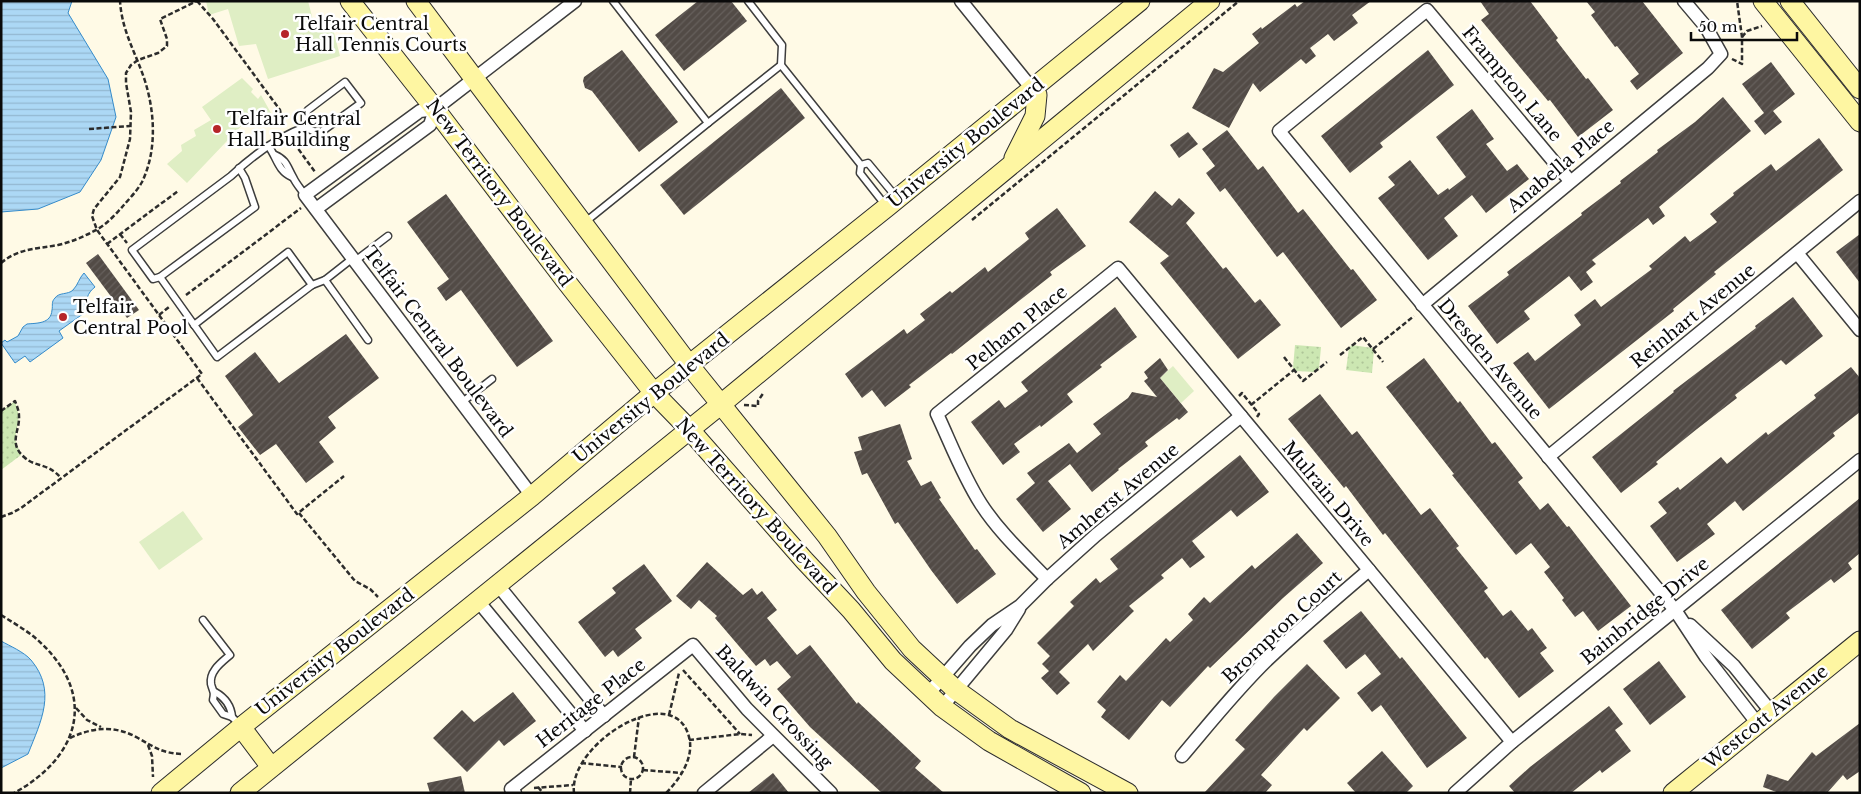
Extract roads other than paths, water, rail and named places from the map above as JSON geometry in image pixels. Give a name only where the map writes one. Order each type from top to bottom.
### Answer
[{"type":"main road","name":"New Territory Boulevard","points":[[350,1],[435,108],[565,280],[654,393],[689,429],[804,560],[851,610],[893,661],[942,708],[989,741],[1081,793]]},
{"type":"main road","name":"New Territory Boulevard","points":[[416,1],[690,366],[827,536],[866,592],[912,649],[956,690],[1010,729],[1128,793]]},
{"type":"main road","name":"University Boulevard","points":[[157,787],[236,722],[532,496],[654,393],[1033,90],[1140,1]]},
{"type":"main road","points":[[240,793],[720,405],[1210,1]]},
{"type":"main road","points":[[1763,1],[1860,122]]},
{"type":"main road","points":[[1790,1],[1860,89]]},
{"type":"main road","points":[[1010,166],[1035,116],[1037,95],[1033,90]]},
{"type":"main road","name":"Westcott Avenue","points":[[1673,793],[1860,641]]},
{"type":"main road","points":[[236,722],[271,767]]},
{"type":"street","points":[[311,202],[358,156],[420,111],[435,108],[575,1]]},
{"type":"street","points":[[961,1],[1033,90]]},
{"type":"street","name":"Anabella Place","points":[[1422,305],[1708,68],[1722,54],[1706,27],[1684,1]]},
{"type":"street","name":"Dresden Avenue","points":[[1427,10],[1279,131],[1675,610],[1706,657],[1765,718]]},
{"type":"street","name":"Frampton Lane","points":[[1427,10],[1570,181]]},
{"type":"street","points":[[311,202],[369,171],[430,125],[435,108]]},
{"type":"street","points":[[358,156],[369,171]]},
{"type":"street","name":"Reinhart Avenue","points":[[1548,457],[1860,201]]},
{"type":"street","name":"Telfair Central Boulevard","points":[[311,202],[532,496]]},
{"type":"street","points":[[1797,253],[1860,330]]},
{"type":"street","name":"Pelham Place","points":[[1047,578],[997,526],[981,504],[938,414],[1118,268]]},
{"type":"street","name":"Mulrain Drive","points":[[1118,268],[1512,742]]},
{"type":"street","name":"Amherst Avenue","points":[[928,694],[992,625],[1020,606],[1047,578],[1096,535],[1241,416]]},
{"type":"street","name":"Bainbridge Drive","points":[[1455,793],[1512,742],[1860,460]]},
{"type":"street","name":"Brompton Court","points":[[1182,756],[1235,693],[1267,660],[1302,627],[1369,570]]},
{"type":"street","points":[[497,584],[604,716]]},
{"type":"street","points":[[478,600],[585,731]]},
{"type":"street","name":"Amherst Avenue","points":[[942,708],[1006,630],[1020,606]]},
{"type":"street","name":"Dresden Avenue","points":[[1675,610],[1734,666],[1765,718]]},
{"type":"street","name":"Heritage Place","points":[[513,791],[693,645]]},
{"type":"street","name":"Baldwin Crossing","points":[[693,645],[772,736],[831,793]]},
{"type":"street","points":[[704,793],[772,736]]},
{"type":"lane","points":[[613,1],[708,123]]},
{"type":"lane","points":[[748,1],[782,45],[781,65],[861,165],[860,173],[892,203]]},
{"type":"lane","points":[[583,224],[781,65]]},
{"type":"lane","points":[[239,168],[245,178],[255,207],[160,277],[153,279],[132,250],[239,168],[286,134],[305,127],[315,132],[321,132],[361,103],[345,82],[308,110],[305,115],[305,127]]},
{"type":"lane","points":[[269,147],[275,155],[276,162],[285,174],[292,177],[311,202]]},
{"type":"lane","points":[[861,165],[868,163],[892,203]]},
{"type":"lane","points":[[160,277],[217,357],[312,285],[325,280],[388,236]]},
{"type":"lane","points":[[194,325],[288,252],[312,285]]},
{"type":"lane","points":[[325,280],[368,340]]},
{"type":"lane","points":[[461,403],[492,379]]},
{"type":"lane","points":[[203,620],[230,655],[219,664],[212,675],[211,684],[215,692],[213,700],[223,714],[236,722]]},
{"type":"water","points":[[1,1],[72,1],[68,13],[108,79],[116,117],[101,160],[80,192],[38,209],[1,212]]},
{"type":"water","name":"Telfair Central Pool","points":[[84,273],[95,287],[87,298],[87,311],[59,331],[63,338],[30,362],[25,356],[15,363],[1,343],[18,336],[27,324],[39,323],[49,318],[54,299],[73,290]]},
{"type":"water","points":[[1,641],[31,660],[39,672],[45,695],[42,718],[28,754],[1,768]]},
{"type":"place","name":"Telfair Central Hall Tennis Courts","points":[[285,34]]},
{"type":"place","name":"Telfair Central Hall Building","points":[[217,129]]},
{"type":"place","name":"Telfair Central Pool","points":[[63,317]]}]
